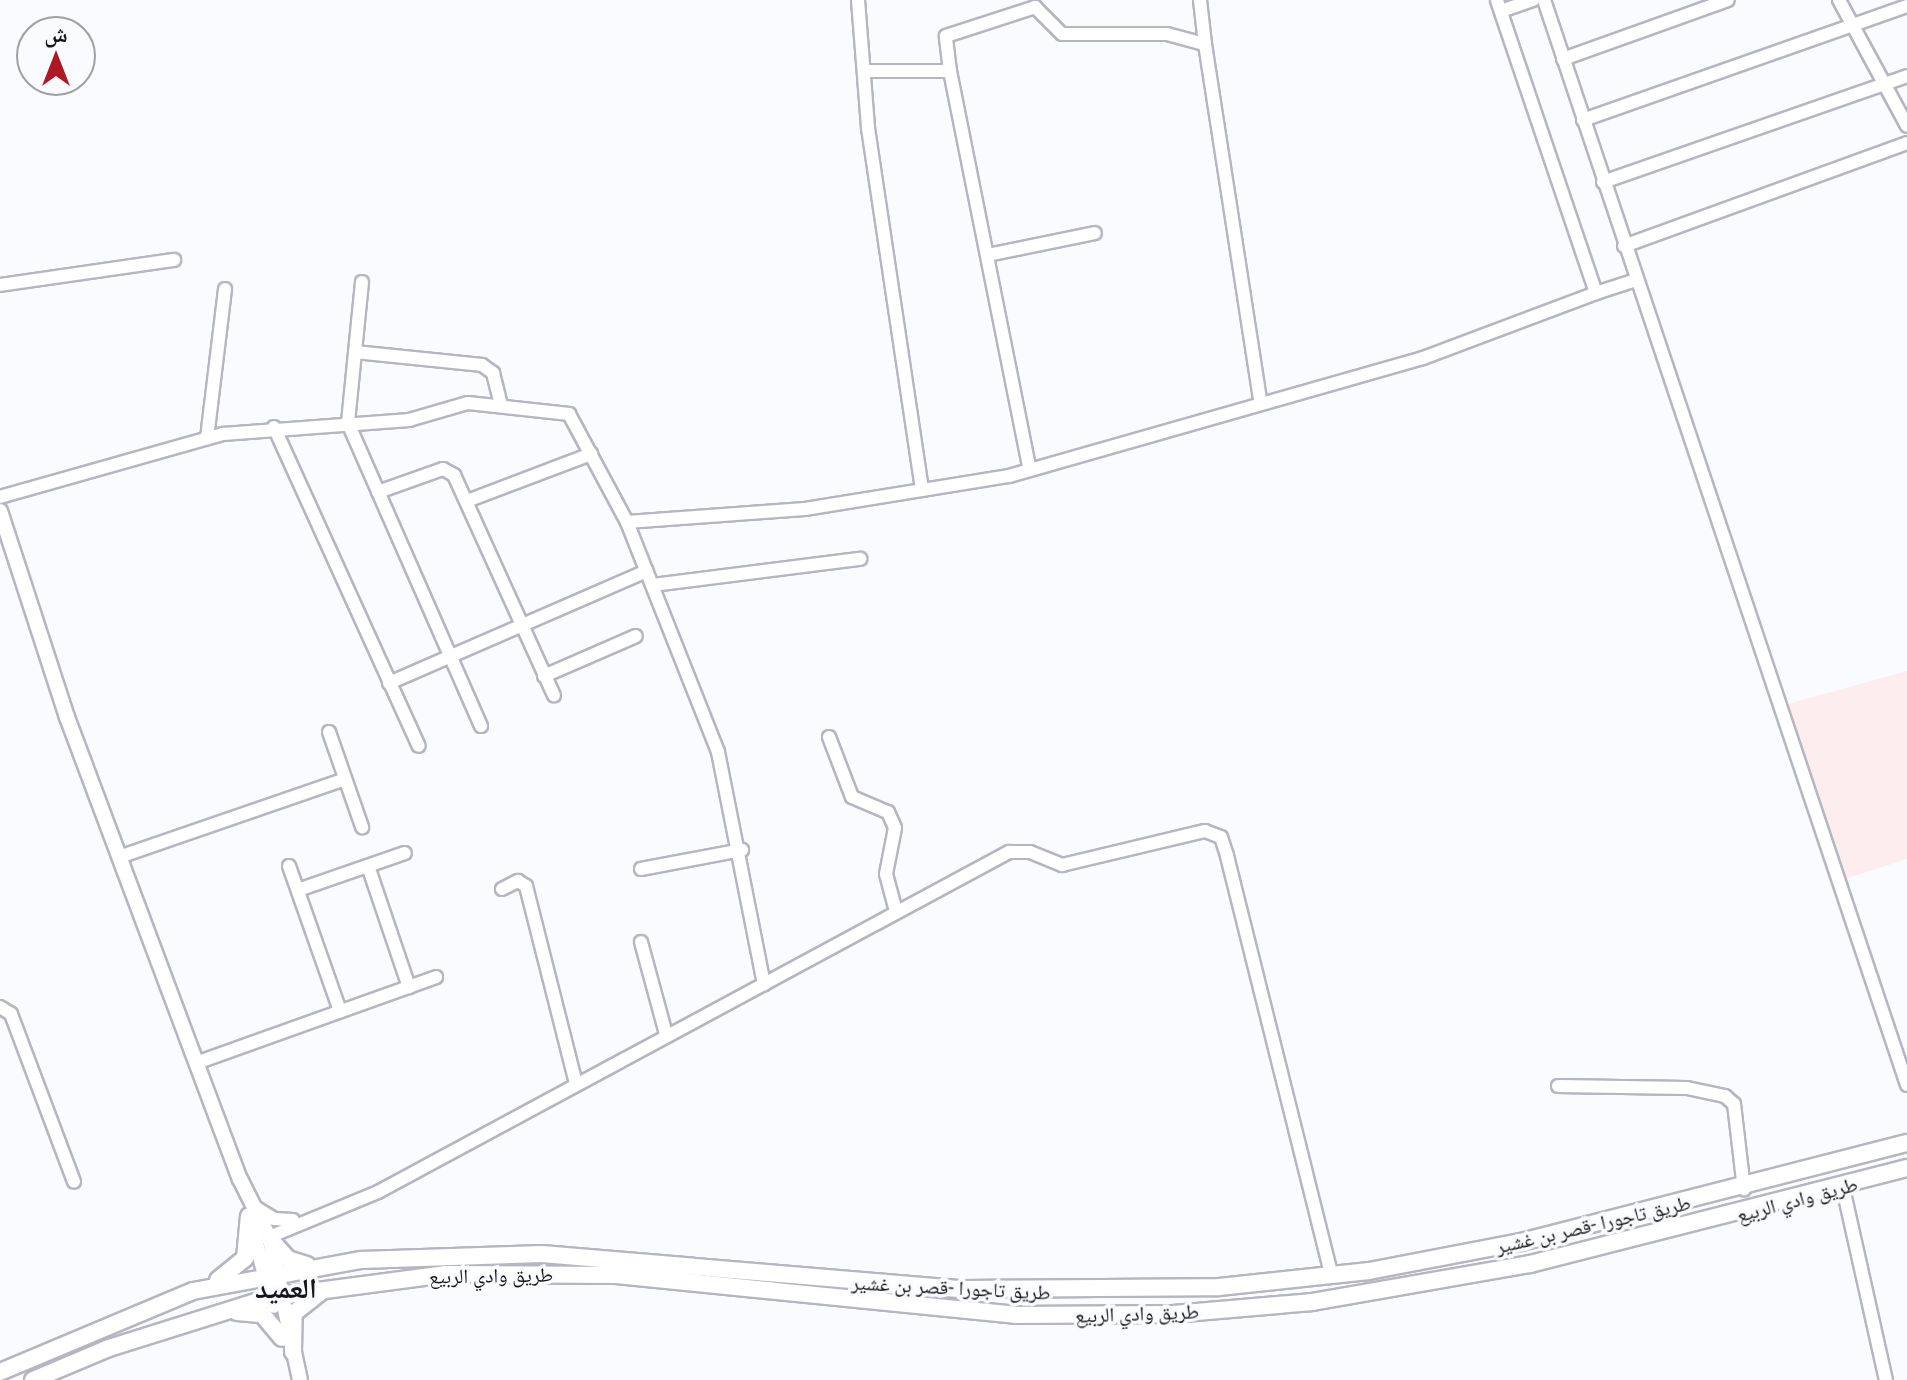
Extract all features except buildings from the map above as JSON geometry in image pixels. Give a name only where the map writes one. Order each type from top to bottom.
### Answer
[{"type":"highway","name":"طريق تاجورا -قصر بن غشير","points":[[0,1372],[193,1291],[321,1266],[477,1252],[542,1254],[1044,1292],[1332,1276],[1521,1242],[1744,1189],[1907,1143]]},
{"type":"highway","name":"طريق وادي الربيع","points":[[33,1380],[204,1315],[277,1296],[333,1286],[446,1274],[573,1273],[962,1312],[1173,1314],[1351,1297],[1471,1277],[1843,1188],[1907,1168]]},
{"type":"highway","points":[[193,1291],[241,1264],[250,1245],[252,1211]]},
{"type":"highway","points":[[270,1238],[288,1259],[321,1266]]},
{"type":"highway","points":[[293,1352],[299,1306],[333,1286]]},
{"type":"highway","points":[[204,1315],[257,1312],[282,1338]]},
{"type":"main road","points":[[0,511],[119,857],[252,1211],[300,1380]]},
{"type":"main road","points":[[252,1211],[270,1238],[272,1274]]},
{"type":"main road","points":[[277,1296],[290,1380]]},
{"type":"street","points":[[858,0],[864,71],[922,490]]},
{"type":"street","points":[[1200,0],[1261,404]]},
{"type":"street","points":[[1533,0],[1499,6],[1596,293]]},
{"type":"street","points":[[1544,0],[1907,1085]]},
{"type":"street","points":[[1563,59],[1728,0]]},
{"type":"street","points":[[1839,0],[1907,126]]},
{"type":"street","points":[[1583,120],[1907,6]]},
{"type":"street","points":[[1029,468],[950,71],[946,36],[1035,7],[1062,34],[1167,34],[1205,44]]},
{"type":"street","points":[[864,71],[950,71]]},
{"type":"street","points":[[1603,182],[1907,76]]},
{"type":"street","points":[[1624,246],[1907,143]]},
{"type":"street","points":[[988,255],[1095,233]]},
{"type":"street","points":[[0,285],[174,260]]},
{"type":"street","points":[[627,522],[733,518],[922,490],[1029,468],[1423,358],[1636,280]]},
{"type":"street","points":[[362,282],[348,423],[481,726]]},
{"type":"street","points":[[207,438],[225,289]]},
{"type":"street","points":[[355,352],[482,365],[493,373],[501,405]]},
{"type":"street","points":[[0,497],[207,438],[274,427],[409,420],[468,403],[569,414],[627,522],[718,752],[742,850],[764,984]]},
{"type":"street","points":[[274,427],[419,746]]},
{"type":"street","points":[[467,501],[591,454]]},
{"type":"street","points":[[378,492],[443,469],[454,475],[554,695]]},
{"type":"street","points":[[653,585],[860,559]]},
{"type":"street","points":[[389,683],[647,571]]},
{"type":"street","points":[[544,676],[636,636]]},
{"type":"street","points":[[329,732],[362,827]]},
{"type":"street","points":[[829,737],[852,797],[888,812],[895,828],[886,874],[896,912]]},
{"type":"street","points":[[119,857],[345,779]]},
{"type":"street","points":[[270,1238],[300,1220],[378,1192],[666,1034],[1019,850],[1062,865],[1205,831],[1221,837],[1332,1276]]},
{"type":"street","points":[[641,869],[742,850]]},
{"type":"street","points":[[298,890],[405,853]]},
{"type":"street","points":[[289,866],[340,1011]]},
{"type":"street","points":[[368,866],[409,987]]},
{"type":"street","points":[[502,889],[518,881],[526,886],[576,1083]]},
{"type":"street","points":[[641,942],[666,1034]]},
{"type":"street","points":[[196,1063],[436,977]]},
{"type":"street","points":[[0,1007],[11,1014],[74,1182]]},
{"type":"street","points":[[1558,1086],[1687,1088],[1725,1096],[1734,1104],[1744,1189]]},
{"type":"street","points":[[1843,1188],[1886,1380]]},
{"type":"street","points":[[252,1211],[274,1219],[300,1220]]},
{"type":"shaded area","points":[[1907,671],[1907,859],[1842,880],[1784,705]]},
{"type":"district","name":"العميد","points":[[286,1288]]}]
